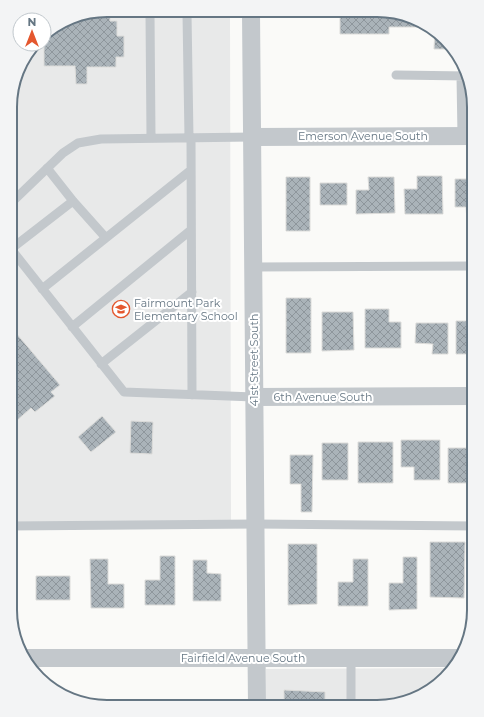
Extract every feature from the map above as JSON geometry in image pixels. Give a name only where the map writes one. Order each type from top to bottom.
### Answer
[{"type":"street","name":"41st Street South","points":[[251,17],[257,700]]},
{"type":"street","name":"Emerson Avenue South","points":[[252,137],[467,136]]},
{"type":"street","name":"6th Avenue South","points":[[254,397],[467,396]]},
{"type":"street","name":"Fairfield Avenue South","points":[[31,658],[453,658]]},
{"type":"lane","points":[[150,17],[151,138]]},
{"type":"lane","points":[[187,17],[191,170],[192,394]]},
{"type":"lane","points":[[396,75],[461,76]]},
{"type":"lane","points":[[466,95],[467,116]]},
{"type":"lane","points":[[17,197],[63,153],[78,143],[101,139],[252,137]]},
{"type":"lane","points":[[47,168],[73,201],[106,238]]},
{"type":"lane","points":[[42,289],[191,170]]},
{"type":"lane","points":[[17,244],[73,201]]},
{"type":"lane","points":[[72,327],[191,230]]},
{"type":"lane","points":[[17,257],[101,364],[192,292]]},
{"type":"lane","points":[[253,267],[467,266]]},
{"type":"lane","name":"6th Avenue South","points":[[101,364],[124,392],[254,397]]},
{"type":"lane","points":[[17,526],[256,524],[467,526]]},
{"type":"lane","points":[[351,658],[351,700]]},
{"type":"shaded area","name":"Fairmount Park Elementary School","points":[[107,17],[230,17],[231,525],[17,523],[17,107],[20,84],[32,57],[36,52],[52,52],[52,37],[67,26],[84,20]]},
{"type":"shaded area","points":[[446,668],[436,678],[417,691],[395,698],[377,700],[266,700],[266,669]]},
{"type":"building","points":[[110,17],[110,21],[117,21],[117,36],[124,36],[124,57],[116,57],[116,67],[87,67],[87,84],[76,84],[75,66],[44,66],[44,52],[52,52],[52,36],[67,26],[84,20]]},
{"type":"building","points":[[340,17],[389,18],[419,27],[389,27],[389,34],[340,34]]},
{"type":"building","points":[[435,38],[446,49],[434,49]]},
{"type":"building","points":[[417,176],[442,176],[443,214],[405,214],[404,189],[417,189]]},
{"type":"building","points":[[286,177],[310,177],[310,231],[286,231]]},
{"type":"building","points":[[368,177],[394,177],[395,213],[356,214],[356,190],[369,190]]},
{"type":"building","points":[[455,179],[467,179],[467,220],[466,207],[455,207]]},
{"type":"building","points":[[320,183],[347,183],[347,205],[320,205]]},
{"type":"building","points":[[286,298],[311,298],[311,353],[286,353]]},
{"type":"building","points":[[365,309],[389,309],[389,322],[401,322],[401,348],[365,348]]},
{"type":"building","points":[[322,312],[353,312],[354,350],[322,351]]},
{"type":"building","points":[[456,321],[467,321],[467,354],[456,354]]},
{"type":"building","points":[[416,323],[448,323],[448,354],[432,354],[433,344],[415,343]]},
{"type":"building","points":[[17,334],[60,385],[51,392],[55,396],[35,412],[31,408],[17,420]]},
{"type":"building","points":[[102,416],[116,432],[91,452],[78,437]]},
{"type":"building","points":[[131,421],[153,422],[152,454],[130,453]]},
{"type":"building","points":[[401,440],[440,440],[440,480],[414,480],[414,467],[401,467]]},
{"type":"building","points":[[358,442],[393,442],[393,483],[358,483]]},
{"type":"building","points":[[322,443],[348,443],[348,480],[322,480]]},
{"type":"building","points":[[448,448],[467,448],[467,483],[448,483]]},
{"type":"building","points":[[290,455],[313,455],[312,512],[301,512],[301,484],[290,484]]},
{"type":"building","points":[[430,542],[465,542],[464,598],[430,597]]},
{"type":"building","points":[[288,544],[317,544],[317,604],[288,605]]},
{"type":"building","points":[[160,556],[175,556],[175,605],[145,605],[145,580],[160,580]]},
{"type":"building","points":[[403,557],[417,557],[417,609],[389,610],[389,583],[403,583]]},
{"type":"building","points":[[90,559],[108,559],[108,584],[124,584],[124,608],[91,608]]},
{"type":"building","points":[[353,559],[368,559],[368,606],[338,606],[338,582],[353,582]]},
{"type":"building","points":[[193,560],[207,560],[207,573],[221,574],[221,601],[193,601]]},
{"type":"building","points":[[36,576],[70,576],[70,600],[36,600]]},
{"type":"building","points":[[284,690],[325,692],[325,700],[284,700]]},
{"type":"place","name":"Fairmount Park Elementary School","points":[[121,309]]}]
